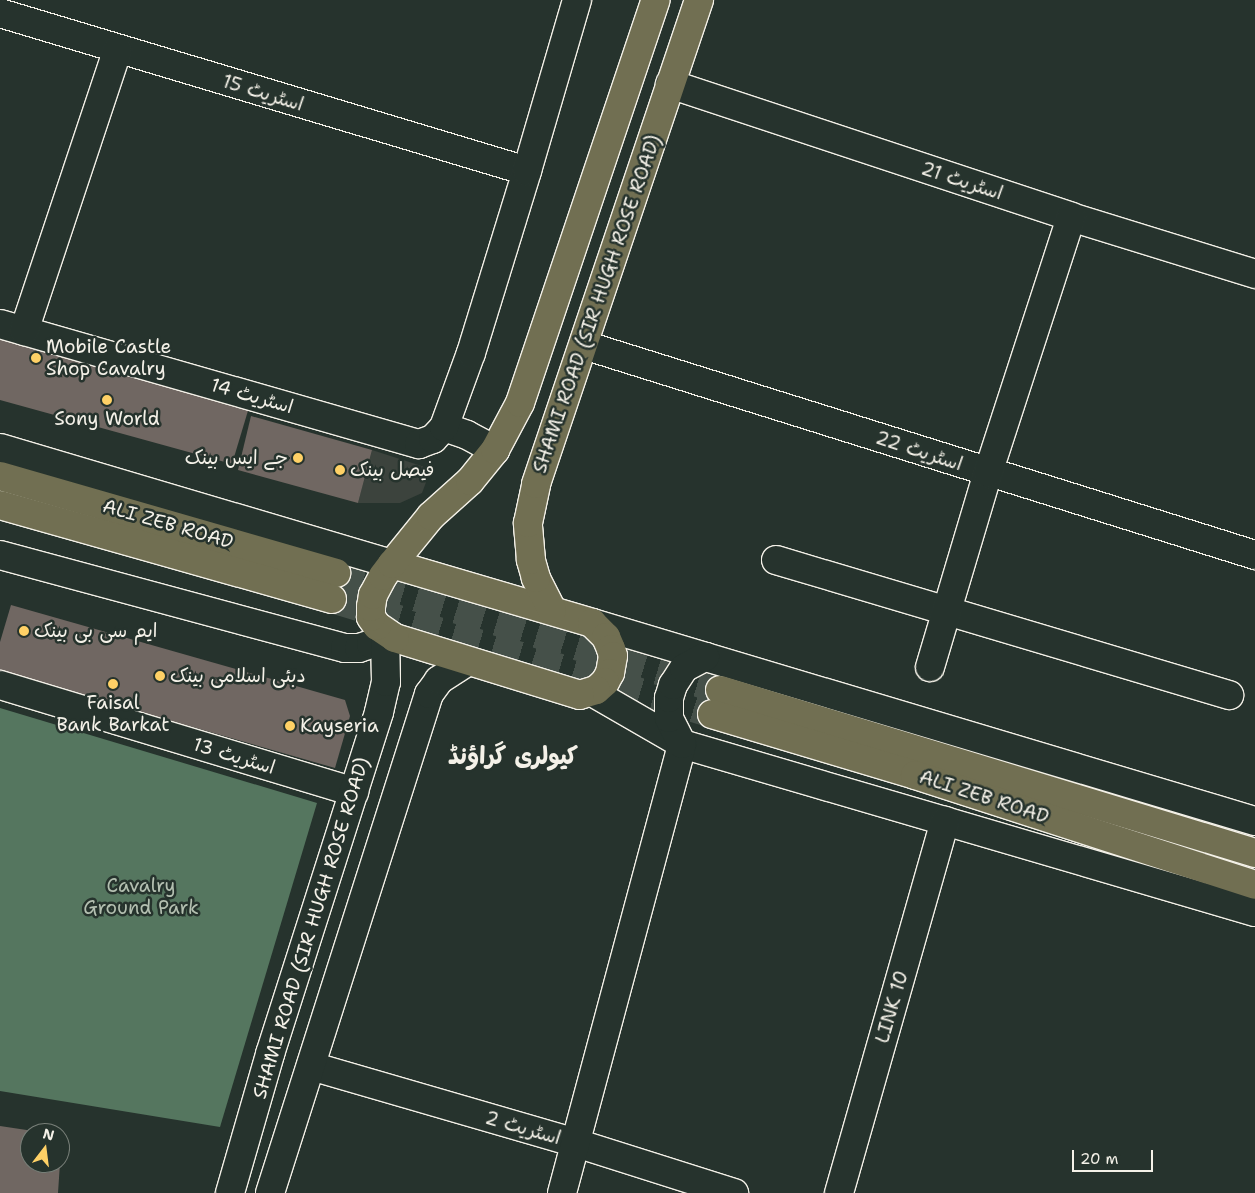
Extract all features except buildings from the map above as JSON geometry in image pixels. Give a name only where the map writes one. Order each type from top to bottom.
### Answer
[{"type":"main road","points":[[392,564],[592,623],[606,637],[613,656],[612,666],[605,682],[592,692],[580,695],[468,662],[385,633],[371,617],[371,607],[376,586],[392,564],[431,516],[470,482],[496,450],[520,403],[656,0]]},
{"type":"main road","name":"SHAMI ROAD (SIR HUGH ROSE ROAD)","points":[[552,610],[536,578],[531,560],[528,523],[536,484],[699,0]]},
{"type":"main road","name":"ALI ZEB ROAD","points":[[0,476],[336,573]]},
{"type":"main road","name":"ALI ZEB ROAD","points":[[0,505],[332,599]]},
{"type":"main road","name":"ALI ZEB ROAD","points":[[1255,854],[716,702],[915,775],[1255,885]]},
{"type":"street","points":[[496,450],[467,435],[444,427],[471,354],[527,171],[576,0]]},
{"type":"street","name":"اسٹریٹ 15","points":[[0,13],[527,171]]},
{"type":"street","points":[[12,328],[118,49]]},
{"type":"street","name":"اسٹریٹ 21","points":[[670,84],[1070,216],[1255,274]]},
{"type":"street","points":[[930,667],[988,472],[1070,216]]},
{"type":"street","name":"اسٹریٹ 14","points":[[12,328],[419,444],[433,439],[444,427]]},
{"type":"street","name":"اسٹریٹ 22","points":[[584,345],[1255,556]]},
{"type":"street","points":[[0,448],[392,564]]},
{"type":"street","points":[[0,555],[345,648],[359,648],[371,644],[385,633]]},
{"type":"street","points":[[776,560],[1229,695]]},
{"type":"street","points":[[592,623],[1255,821]]},
{"type":"street","name":"SHAMI ROAD (SIR HUGH ROSE ROAD)","points":[[230,1193],[273,1044],[354,792],[383,695],[387,663],[385,633]]},
{"type":"street","points":[[562,1193],[682,744],[669,718],[669,698],[673,685],[684,668],[705,657]]},
{"type":"street","points":[[270,1193],[429,694],[439,680],[468,662]]},
{"type":"street","name":"اسٹریٹ 13","points":[[0,685],[354,792]]},
{"type":"street","points":[[592,692],[682,744],[1255,912]]},
{"type":"street","name":"LINK 10","points":[[839,1193],[945,821]]},
{"type":"street","name":"اسٹریٹ 2","points":[[311,1066],[734,1193]]},
{"type":"shaded area","points":[[372,450],[431,469],[422,493],[400,503],[358,503]]},
{"type":"green space","name":"Cavalry Ground Park","points":[[0,708],[317,803],[220,1127],[0,1091]]},
{"type":"tunnel","points":[[336,573],[720,690]]},
{"type":"tunnel","points":[[332,599],[712,714]]},
{"type":"place","name":"Mobile Castle Shop Cavalry","points":[[36,358]]},
{"type":"place","name":"Sony World","points":[[107,400]]},
{"type":"place","name":"جے ایس بینک","points":[[298,458]]},
{"type":"place","name":"فیصل بینک","points":[[340,470]]},
{"type":"place","name":"ایم سی بی بینک","points":[[24,631]]},
{"type":"place","name":"دبئی اسلامی بینک","points":[[160,676]]},
{"type":"place","name":"Faisal Bank Barkat","points":[[113,684]]},
{"type":"place","name":"Kayseria","points":[[290,726]]},
{"type":"district","name":"کیولری گراؤنڈ","points":[[513,757]]}]
